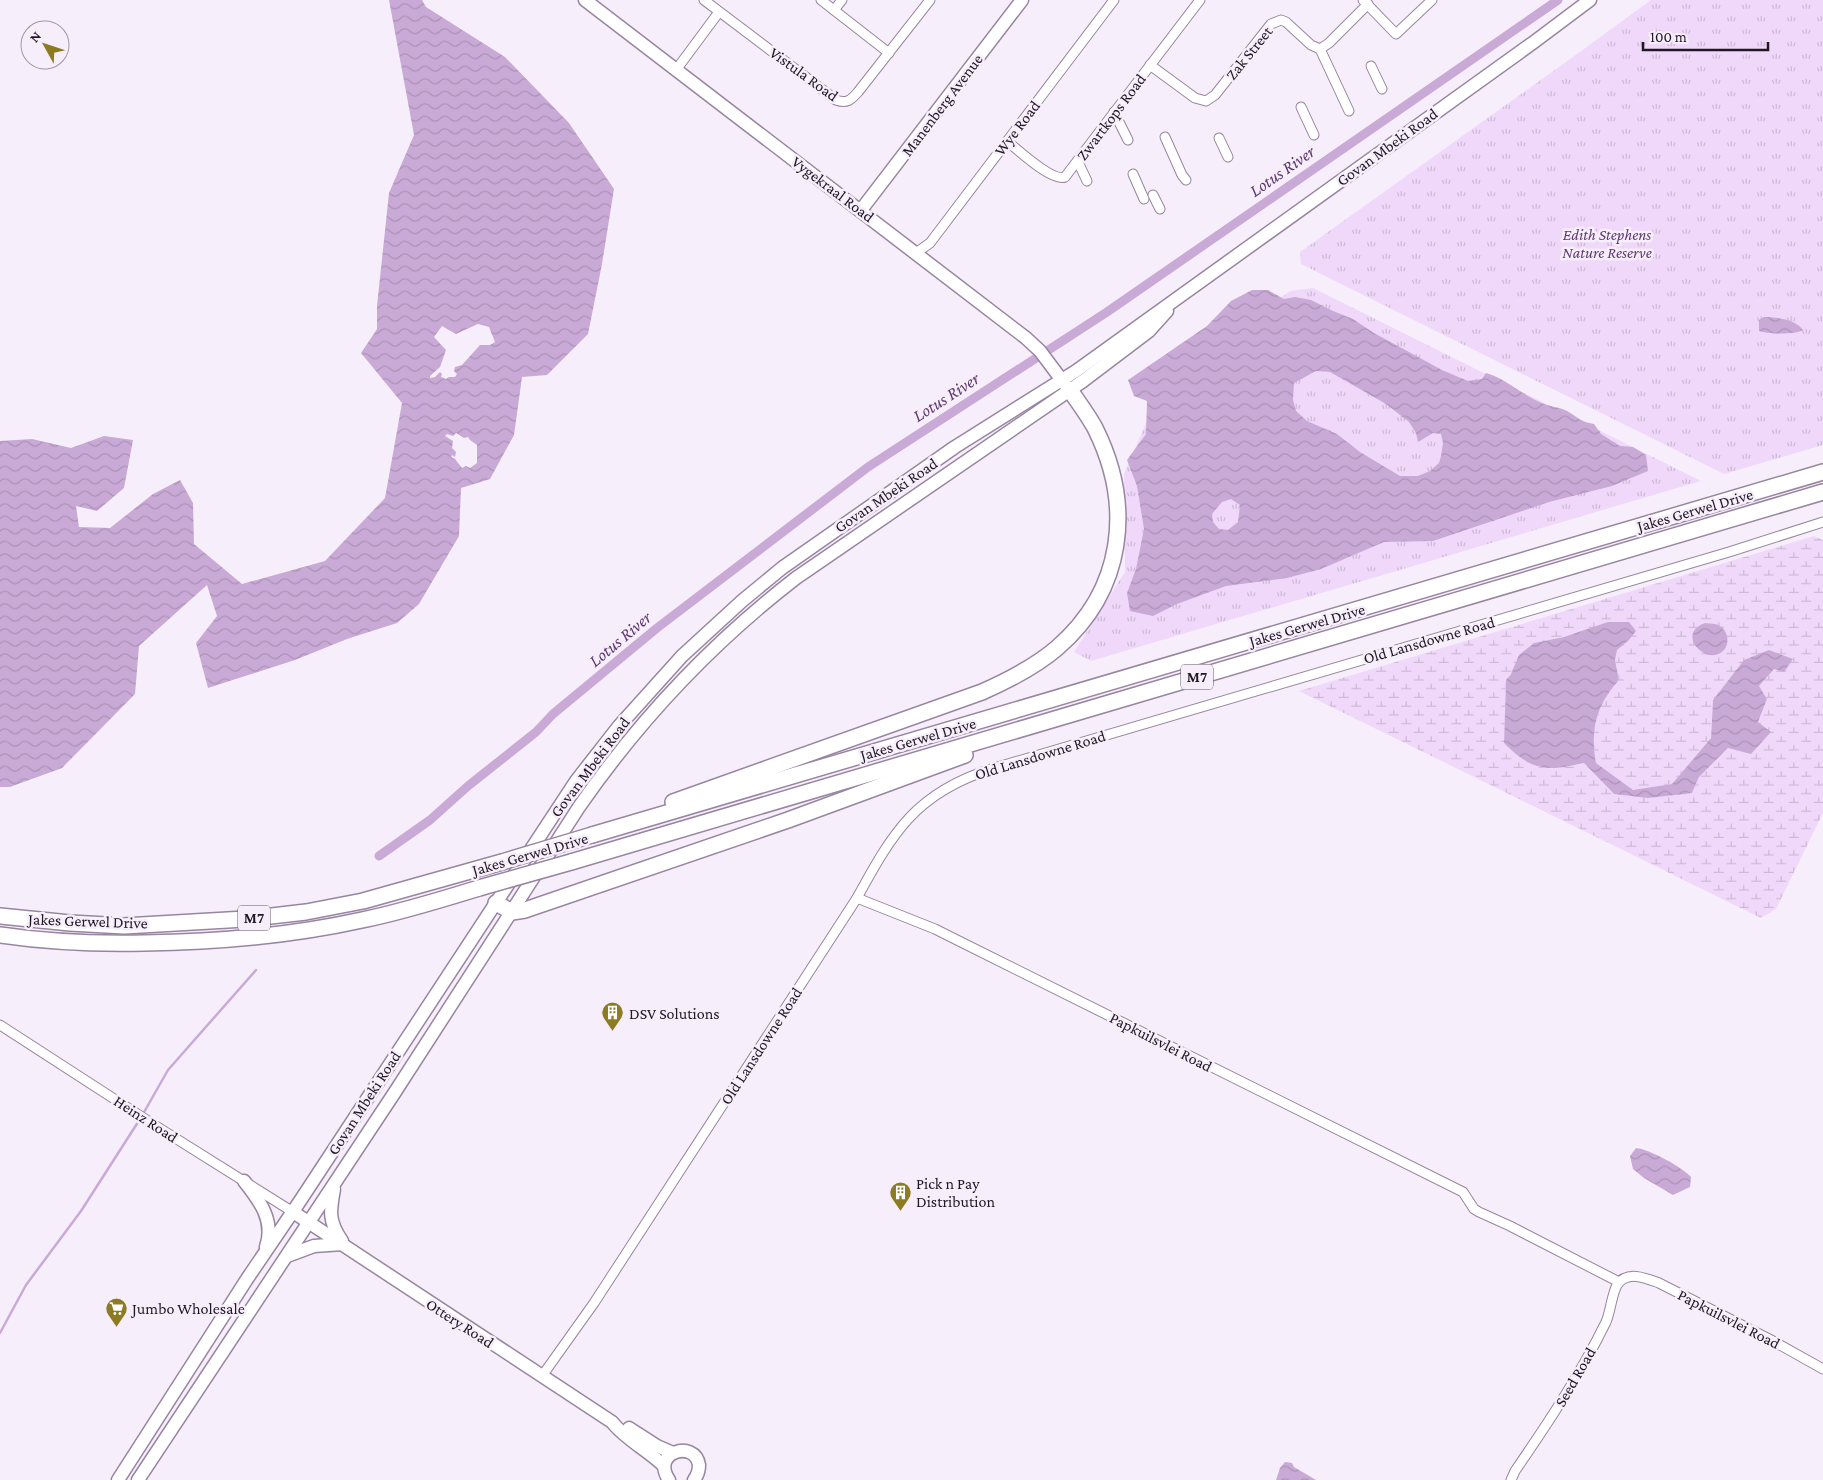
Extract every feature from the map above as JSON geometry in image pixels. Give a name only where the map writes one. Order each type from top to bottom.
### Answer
[{"type":"highway","points":[[597,834],[654,808],[988,689],[1022,673],[1039,662],[1071,635],[1084,620],[1106,583],[1117,546],[1118,504],[1109,461],[1094,428],[1066,385]]},
{"type":"highway","name":"Jakes Gerwel Drive","points":[[0,916],[70,924],[124,926],[245,919],[306,912],[363,901],[502,862],[1823,472]]},
{"type":"highway","name":"Jakes Gerwel Drive","points":[[0,935],[68,942],[178,943],[244,939],[307,931],[362,920],[571,862],[1823,492]]},
{"type":"highway","points":[[496,903],[512,912],[525,910],[788,820],[1086,709]]},
{"type":"main road","name":"Vygekraal Road","points":[[585,0],[1019,332],[1043,354],[1066,385]]},
{"type":"main road","name":"Manenberg Avenue","points":[[861,210],[1022,0]]},
{"type":"main road","name":"Govan Mbeki Road","points":[[138,1480],[602,773],[657,706],[695,666],[754,612],[796,578],[1066,385],[1150,331],[1184,293],[1590,0]]},
{"type":"main road","name":"Govan Mbeki Road","points":[[118,1480],[562,802],[590,762],[645,696],[714,626],[762,584],[836,529],[955,448],[1066,385]]},
{"type":"main road","points":[[244,1181],[260,1201],[267,1217],[269,1233],[264,1255]]},
{"type":"main road","points":[[334,1184],[332,1226],[345,1246]]},
{"type":"main road","name":"Ottery Road","points":[[293,1212],[612,1422],[620,1432],[649,1452],[665,1475]]},
{"type":"main road","points":[[286,1257],[314,1246],[345,1246]]},
{"type":"main road","name":"Ottery Road","points":[[612,1422],[625,1425],[657,1446],[673,1453],[678,1451],[690,1453],[694,1456],[699,1466]]},
{"type":"main road","points":[[665,1475],[669,1456],[673,1453]]},
{"type":"main road","points":[[694,1480],[699,1466]]},
{"type":"main road","points":[[699,1466],[709,1480]]},
{"type":"street","name":"Vistula Road","points":[[704,0],[836,100],[843,102],[852,100],[930,0]]},
{"type":"street","points":[[821,0],[889,53]]},
{"type":"street","points":[[834,10],[842,0]]},
{"type":"street","name":"Wye Road","points":[[916,253],[930,243],[1114,0]]},
{"type":"street","name":"Zwartkops Road","points":[[1007,141],[1054,177],[1061,179],[1065,177],[1200,0]]},
{"type":"street","points":[[1349,111],[1320,49],[1328,44],[1366,2],[1396,34],[1432,0]]},
{"type":"street","points":[[676,70],[719,12]]},
{"type":"street","name":"Zak Street","points":[[1150,65],[1194,98],[1206,101],[1214,95],[1267,28],[1276,21],[1281,20],[1291,25],[1311,45],[1320,49]]},
{"type":"street","points":[[1371,66],[1382,89]]},
{"type":"street","points":[[1301,107],[1314,135]]},
{"type":"street","points":[[1114,112],[1128,140]]},
{"type":"street","points":[[1165,137],[1186,180]]},
{"type":"street","points":[[1219,138],[1228,157]]},
{"type":"street","points":[[1078,162],[1087,181]]},
{"type":"street","points":[[1133,174],[1144,199]]},
{"type":"street","points":[[1153,195],[1160,209]]},
{"type":"street","name":"Old Lansdowne Road","points":[[542,1376],[598,1296],[857,898],[889,840],[909,817],[938,794],[972,776],[1729,552],[1823,522]]},
{"type":"street","name":"Papkuilsvlei Road","points":[[857,898],[950,936],[1463,1192],[1474,1209],[1479,1212],[1619,1282],[1632,1276],[1643,1277],[1659,1283],[1773,1341],[1823,1369]]},
{"type":"street","name":"Heinz Road","points":[[0,1025],[293,1212]]},
{"type":"street","name":"Seed Road","points":[[1511,1480],[1515,1471],[1562,1401],[1592,1350],[1607,1320],[1619,1282]]},
{"type":"green space","name":"Edith Stephens Nature Reserve","points":[[1651,0],[1823,0],[1823,445],[1724,474],[1301,264],[1300,252]]},
{"type":"green space","points":[[1313,288],[1701,481],[1091,661],[1074,652],[1125,572],[1124,474],[1162,386],[1290,291]]},
{"type":"green space","points":[[1814,536],[1823,540],[1823,813],[1776,909],[1761,918],[1299,691]],"holes":[[[1564,637],[1629,640],[1617,649],[1615,660],[1619,680],[1600,709],[1595,729],[1594,751],[1596,763],[1633,791],[1672,784],[1711,738],[1713,700],[1792,659],[1774,669],[1759,686],[1767,699],[1758,722],[1771,732],[1751,753],[1728,748],[1699,777],[1692,793],[1614,794],[1584,763],[1560,768],[1540,767],[1523,759],[1504,743],[1506,680],[1534,643]]]},
{"type":"water","points":[[389,0],[422,0],[426,7],[505,57],[569,123],[614,189],[588,334],[547,375],[522,377],[514,435],[490,479],[461,488],[459,536],[419,604],[397,623],[347,639],[295,660],[208,688],[196,643],[217,616],[207,585],[139,646],[135,694],[62,768],[10,787],[0,787],[0,441],[32,439],[71,448],[104,436],[133,440],[124,488],[97,511],[76,506],[79,527],[110,528],[153,494],[180,480],[193,503],[194,544],[242,584],[325,561],[385,498],[402,403],[361,353],[377,329],[377,306],[389,193],[414,135]],"holes":[[[478,324],[489,327],[495,342],[490,345],[480,345],[462,365],[455,367],[454,371],[457,374],[455,377],[446,379],[441,377],[442,374],[440,372],[435,377],[430,378],[440,367],[446,350],[434,337],[442,326],[456,334]],[[456,433],[464,438],[468,437],[477,445],[477,463],[470,468],[466,466],[462,468],[451,457],[452,455],[455,457],[456,452],[452,448],[453,441],[445,436],[447,434],[453,436]]]},
{"type":"water","points":[[1252,290],[1268,290],[1284,299],[1295,297],[1311,300],[1353,319],[1374,333],[1442,370],[1468,381],[1482,379],[1486,373],[1501,379],[1536,401],[1564,410],[1582,421],[1594,424],[1601,434],[1620,446],[1633,447],[1646,455],[1648,471],[1612,486],[1549,502],[1433,541],[1384,542],[1321,569],[1287,578],[1226,586],[1177,604],[1153,616],[1130,611],[1127,593],[1136,569],[1144,529],[1137,486],[1127,460],[1146,434],[1147,401],[1134,396],[1128,380],[1207,326],[1231,301]],"holes":[[[1316,371],[1330,372],[1386,404],[1409,422],[1416,433],[1418,442],[1433,433],[1441,434],[1443,443],[1439,463],[1430,471],[1418,476],[1400,476],[1360,452],[1337,434],[1307,421],[1296,411],[1293,400],[1294,383]],[[1231,499],[1240,505],[1238,522],[1228,530],[1219,529],[1213,522],[1212,514],[1222,502]]]},
{"type":"water","points":[[1764,317],[1790,321],[1800,326],[1803,330],[1781,334],[1759,331],[1759,320]]},
{"type":"water","points":[[1608,622],[1629,622],[1636,631],[1617,650],[1615,660],[1619,680],[1600,709],[1595,729],[1594,751],[1596,763],[1633,790],[1672,784],[1711,738],[1713,700],[1744,660],[1769,650],[1793,659],[1784,672],[1774,669],[1759,686],[1767,699],[1758,722],[1771,732],[1751,754],[1728,748],[1699,777],[1692,793],[1648,798],[1614,794],[1584,763],[1549,768],[1540,767],[1523,759],[1504,743],[1506,680],[1511,674],[1519,655],[1534,643],[1564,637]]},
{"type":"water","points":[[1705,623],[1718,625],[1723,628],[1726,634],[1726,647],[1717,654],[1710,655],[1703,652],[1693,641],[1693,634],[1696,628]]},
{"type":"water","points":[[1636,1148],[1657,1155],[1680,1168],[1691,1177],[1690,1187],[1673,1195],[1644,1178],[1633,1169],[1630,1156]]},
{"type":"water","points":[[1285,1462],[1292,1463],[1294,1467],[1316,1480],[1276,1480],[1280,1468]]},
{"type":"waterway","name":"Lotus River","points":[[379,856],[430,820],[468,786],[536,732],[553,714],[657,628],[868,467],[1107,312],[1558,0]]},
{"type":"waterway","points":[[143,1114],[168,1070],[256,970]]},
{"type":"waterway","points":[[0,1333],[26,1285],[81,1211],[140,1119]]},
{"type":"place","name":"DSV Solutions","points":[[613,1032]]},
{"type":"place","name":"Pick n Pay Distribution","points":[[900,1211]]},
{"type":"place","name":"Jumbo Wholesale","points":[[116,1327]]}]
